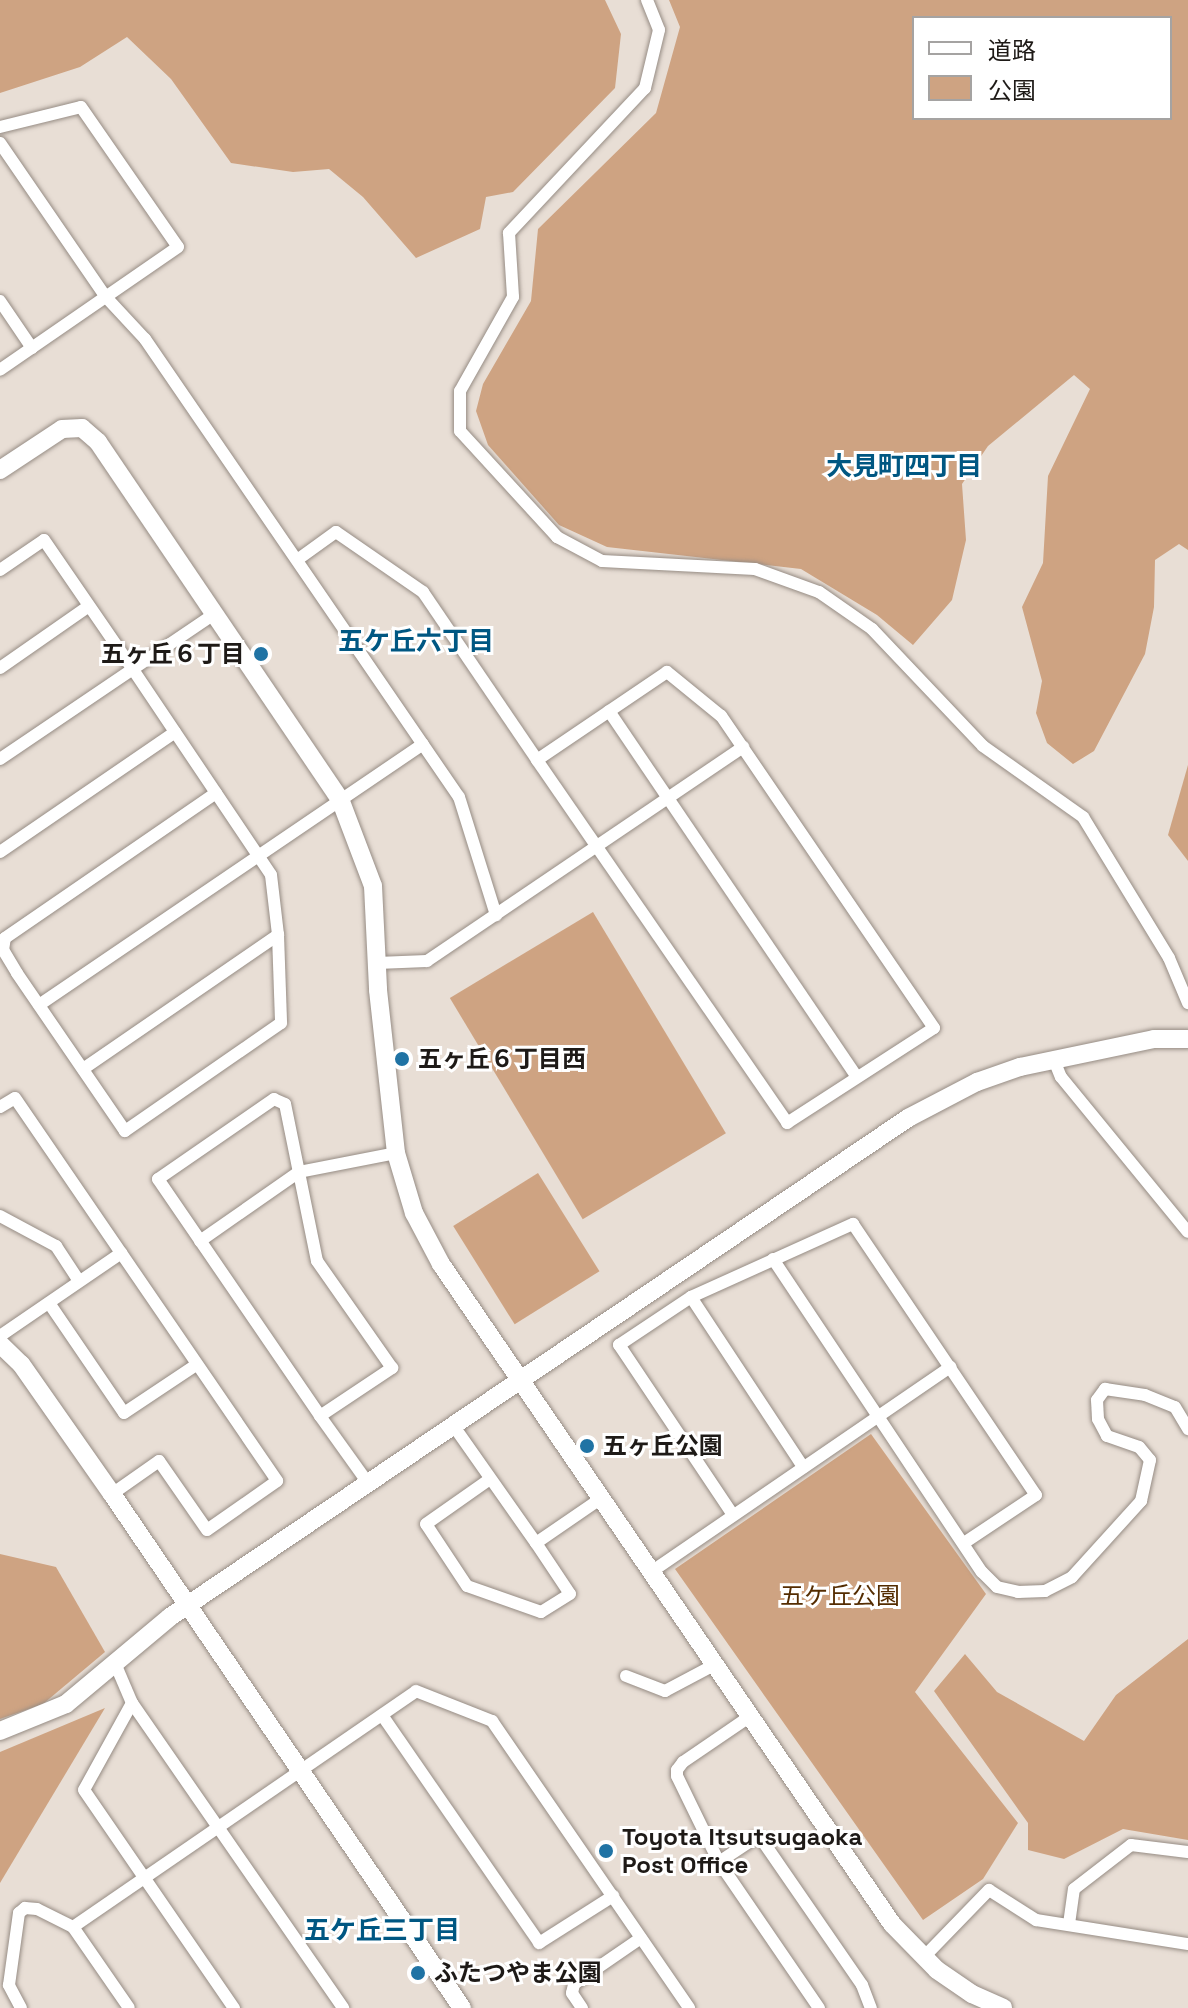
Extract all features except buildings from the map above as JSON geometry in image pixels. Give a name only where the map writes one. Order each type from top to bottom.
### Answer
[{"type":"street","points":[[647,0],[659,30],[645,88],[509,233],[513,297],[460,391],[460,431],[557,537],[602,561],[755,569],[819,592],[872,629],[983,746],[1083,817],[1169,958],[1188,1003]]},
{"type":"street","points":[[0,127],[81,107],[178,247],[0,370]]},
{"type":"street","points":[[0,143],[105,296],[145,339],[459,797],[496,915]]},
{"type":"street","points":[[0,301],[32,348]]},
{"type":"street","points":[[2,466],[62,429],[82,428],[98,442],[340,799],[373,886],[377,963],[396,1153],[414,1213],[434,1252],[892,1924],[968,2001],[1003,2008]]},
{"type":"street","points":[[297,560],[336,532],[423,592],[537,760],[787,1123],[934,1028],[721,716],[667,672],[537,760]]},
{"type":"street","points":[[0,570],[44,540],[132,668],[216,793],[258,856],[271,875],[278,935],[281,1023],[125,1131],[3,950],[5,938],[216,793]]},
{"type":"street","points":[[0,668],[89,606]]},
{"type":"street","points":[[0,759],[214,614]]},
{"type":"street","points":[[609,711],[857,1077]]},
{"type":"street","points":[[0,852],[175,732]]},
{"type":"street","points":[[39,1005],[423,744]]},
{"type":"street","points":[[377,963],[427,961],[743,747]]},
{"type":"street","points":[[83,1069],[278,935]]},
{"type":"street","points":[[0,1731],[66,1704],[114,1661],[187,1606],[908,1118],[977,1082],[1054,1060],[1154,1039],[1188,1039]]},
{"type":"street","points":[[1054,1060],[1061,1077],[1188,1232]]},
{"type":"street","points":[[0,1107],[15,1098],[277,1481],[207,1530],[159,1461],[112,1494]]},
{"type":"street","points":[[320,1416],[392,1368],[317,1261],[285,1104],[274,1099],[158,1179],[320,1416],[368,1483]]},
{"type":"street","points":[[200,1241],[299,1172],[396,1153]]},
{"type":"street","points":[[0,1216],[56,1246],[79,1281]]},
{"type":"street","points":[[733,1515],[619,1345],[691,1297],[853,1224],[1036,1495],[964,1543]]},
{"type":"street","points":[[0,1336],[121,1253]]},
{"type":"street","points":[[773,1259],[982,1572],[997,1587],[1018,1592],[1045,1591],[1072,1577],[1141,1501],[1150,1460],[1139,1447],[1107,1436],[1098,1419],[1097,1400],[1105,1389],[1145,1395],[1175,1407],[1188,1429]]},
{"type":"street","points":[[691,1297],[803,1467]]},
{"type":"street","points":[[49,1303],[124,1413],[196,1365]]},
{"type":"street","points":[[0,1344],[21,1364],[112,1494],[462,2008]]},
{"type":"street","points":[[651,1572],[950,1367]]},
{"type":"street","points":[[453,1425],[570,1594],[541,1612],[467,1586],[426,1524],[490,1479]]},
{"type":"street","points":[[536,1543],[600,1499]]},
{"type":"street","points":[[114,1661],[132,1703],[343,2008]]},
{"type":"street","points":[[626,1676],[665,1691],[714,1665]]},
{"type":"street","points":[[73,1927],[416,1691],[492,1721],[689,2008]]},
{"type":"street","points":[[132,1703],[84,1790],[234,2008]]},
{"type":"street","points":[[382,1715],[539,1943],[613,1896]]},
{"type":"street","points":[[749,1717],[683,1762],[677,1770],[719,1862],[819,2008]]},
{"type":"street","points":[[719,1862],[755,1838],[762,1840],[862,1985],[871,2008]]},
{"type":"street","points":[[1069,1924],[1074,1889],[1131,1845],[1188,1852]]},
{"type":"street","points":[[923,1958],[989,1890],[1036,1920],[1188,1944]]},
{"type":"street","points":[[21,2008],[9,1985],[19,1913],[25,1908],[37,1909],[73,1927],[129,2008]]},
{"type":"street","points":[[582,2008],[572,1993],[574,1984],[641,1938]]},
{"type":"green space","points":[[0,0],[605,0],[621,34],[615,88],[513,192],[486,197],[480,229],[416,258],[363,197],[329,169],[293,172],[231,163],[171,79],[127,37],[80,67],[0,93]]},
{"type":"green space","points":[[669,0],[1188,0],[1188,550],[1179,544],[1155,560],[1154,607],[1145,654],[1094,751],[1073,764],[1047,743],[1036,713],[1042,681],[1022,607],[1043,563],[1048,476],[1090,389],[1074,375],[988,446],[962,484],[966,540],[952,600],[913,645],[877,615],[801,569],[607,547],[559,525],[488,445],[476,411],[483,384],[531,301],[538,229],[656,113],[680,27]]},
{"type":"green space","points":[[1188,765],[1188,861],[1168,835]]},
{"type":"green space","points":[[593,912],[726,1133],[583,1219],[450,998]]},
{"type":"green space","points":[[538,1173],[599,1271],[515,1324],[453,1226]]},
{"type":"green space","name":"五ケ丘公園","points":[[871,1434],[986,1594],[915,1692],[1018,1823],[983,1879],[923,1920],[675,1569]]},
{"type":"green space","points":[[0,1554],[56,1567],[105,1652],[43,1704],[0,1719]]},
{"type":"green space","points":[[1188,1639],[1188,1840],[1123,1829],[1064,1859],[1028,1850],[1028,1823],[934,1691],[965,1654],[997,1692],[1084,1741],[1116,1695]]},
{"type":"green space","points":[[105,1708],[0,1883],[0,1752]]},
{"type":"place","name":"五ヶ丘６丁目","points":[[261,654]]},
{"type":"place","name":"五ヶ丘６丁目西","points":[[402,1059]]},
{"type":"place","name":"五ヶ丘公園","points":[[587,1446]]},
{"type":"place","name":"Toyota Itsutsugaoka Post Office","points":[[606,1851]]},
{"type":"place","name":"ふたつやま公園","points":[[418,1973]]},
{"type":"district","name":"大見町四丁目","points":[[904,467]]},
{"type":"district","name":"五ケ丘六丁目","points":[[416,642]]},
{"type":"district","name":"五ケ丘三丁目","points":[[382,1931]]}]
